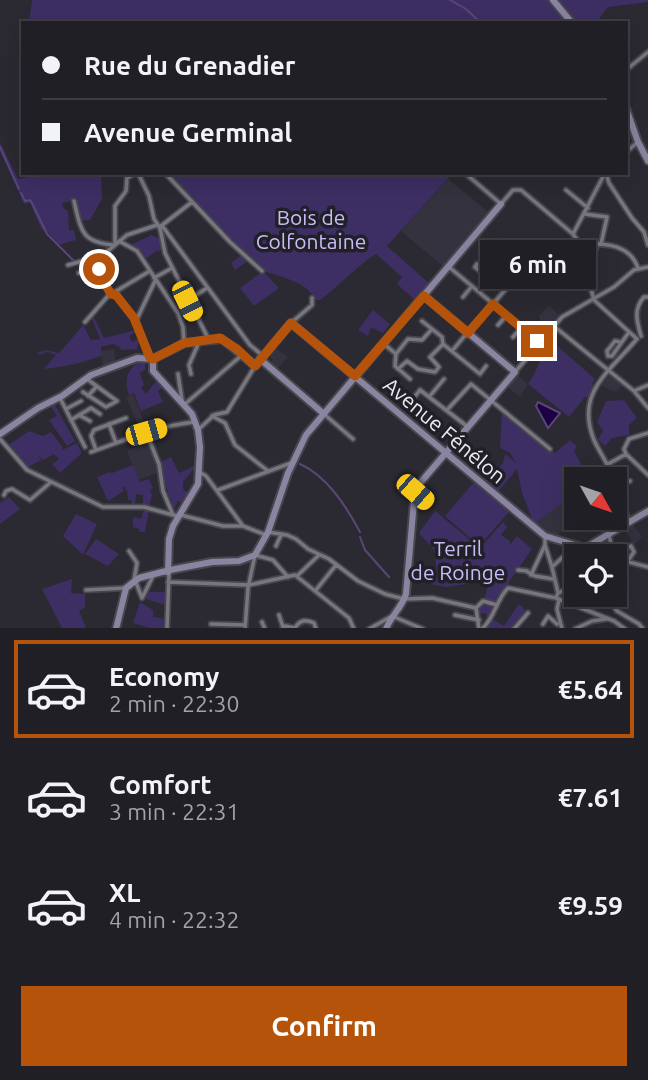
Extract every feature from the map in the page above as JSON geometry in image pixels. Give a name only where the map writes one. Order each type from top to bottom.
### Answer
[{"type":"street","points":[[553,0],[570,21]]},
{"type":"street","points":[[628,68],[648,52]]},
{"type":"street","points":[[628,114],[648,161]]},
{"type":"street","points":[[628,150],[638,142]]},
{"type":"street","points":[[116,243],[115,206],[127,191],[127,178],[133,175]]},
{"type":"street","points":[[138,175],[149,196],[154,219],[259,360]]},
{"type":"street","points":[[167,175],[262,271]]},
{"type":"street","points":[[467,175],[501,204]]},
{"type":"street","points":[[573,234],[605,175]]},
{"type":"street","points":[[607,175],[609,183],[644,232],[648,245]]},
{"type":"street","points":[[211,624],[245,626],[255,555],[267,533],[306,435],[517,188],[573,234],[579,243],[593,298],[629,332],[639,338],[648,337]]},
{"type":"street","points":[[566,190],[588,208]]},
{"type":"street","points":[[74,201],[79,221],[88,239],[102,246],[116,243],[136,251],[182,320],[184,343]]},
{"type":"street","points":[[68,265],[103,255],[127,235],[159,226],[192,202]]},
{"type":"street","points":[[585,214],[607,217],[594,253]]},
{"type":"street","points":[[159,226],[165,253],[209,340]]},
{"type":"street","points":[[579,243],[599,244],[630,253],[638,268]]},
{"type":"street","points":[[103,255],[99,271],[112,293],[134,318],[151,359],[153,371],[183,402],[197,426],[197,487],[176,515],[169,539],[167,628]]},
{"type":"street","points":[[477,264],[506,288],[505,290],[475,267],[477,264]]},
{"type":"street","points":[[449,267],[540,343]]},
{"type":"street","points":[[386,628],[404,599],[415,492],[562,317],[614,287],[638,268],[648,267]]},
{"type":"street","points":[[135,323],[154,279],[172,268]]},
{"type":"street","points":[[79,273],[99,271]]},
{"type":"street","points":[[85,322],[112,293],[148,272]]},
{"type":"street","points":[[463,297],[472,286]]},
{"type":"street","points":[[187,301],[207,288]]},
{"type":"street","points":[[453,351],[505,290]]},
{"type":"street","points":[[424,296],[515,372]]},
{"type":"street","points":[[609,467],[595,442],[587,419],[592,392],[639,338],[637,309],[640,301],[648,297]]},
{"type":"street","points":[[126,418],[92,432],[93,451],[173,425],[197,426],[212,416],[227,412],[259,360],[313,300]]},
{"type":"street","points":[[498,326],[507,316]]},
{"type":"street","points":[[422,321],[442,337],[443,344],[480,373],[486,366]]},
{"type":"street","name":"Avenue Fénélon","points":[[291,323],[545,536],[567,544]]},
{"type":"street","points":[[554,327],[608,373],[634,391],[648,408]]},
{"type":"street","points":[[513,337],[521,328]]},
{"type":"street","points":[[410,379],[394,363],[396,354],[408,340],[422,340],[432,329]]},
{"type":"street","points":[[600,365],[608,356],[612,356],[629,332]]},
{"type":"street","points":[[353,439],[259,360],[243,354],[224,339],[184,343],[151,359],[137,358],[85,378],[60,398],[38,408],[0,436],[25,468],[103,507],[145,507],[223,526],[243,526],[287,535],[374,589],[404,599],[432,598],[476,608]]},
{"type":"street","points":[[191,374],[189,365],[200,342]]},
{"type":"street","points":[[384,344],[396,354]]},
{"type":"street","points":[[430,357],[443,344]]},
{"type":"street","points":[[183,402],[243,354]]},
{"type":"street","points":[[398,369],[407,361],[418,369],[434,372],[439,367],[430,357],[424,356]]},
{"type":"street","points":[[178,374],[183,402]]},
{"type":"street","points":[[83,393],[106,407],[116,404],[116,399],[85,378]]},
{"type":"street","points":[[429,397],[444,379]]},
{"type":"street","points":[[447,410],[471,384],[550,449]]},
{"type":"street","points":[[634,391],[648,385]]},
{"type":"street","points":[[88,396],[97,386]]},
{"type":"street","points":[[412,400],[420,390],[468,427]]},
{"type":"street","points":[[60,398],[85,447]]},
{"type":"street","points":[[66,409],[81,401]]},
{"type":"street","points":[[71,419],[92,408],[100,414]]},
{"type":"street","points":[[79,415],[90,421]]},
{"type":"street","points":[[212,416],[225,423],[235,445],[268,471]]},
{"type":"street","points":[[109,424],[116,443]]},
{"type":"street","points":[[144,433],[159,464],[164,492],[176,515]]},
{"type":"street","points":[[648,433],[629,439],[624,449],[648,475]]},
{"type":"street","points":[[608,464],[626,454]]},
{"type":"street","points":[[218,490],[293,462]]},
{"type":"street","points":[[199,472],[205,474],[243,526]]},
{"type":"street","points":[[4,495],[12,489],[30,500],[51,482]]},
{"type":"street","points":[[415,492],[429,504]]},
{"type":"street","points":[[593,544],[648,511]]},
{"type":"street","points":[[627,517],[629,522]]},
{"type":"street","points":[[610,534],[611,544]]},
{"type":"street","points":[[276,546],[281,535]]},
{"type":"street","points":[[545,536],[558,597],[557,609],[561,628]]},
{"type":"street","points":[[531,574],[545,545]]},
{"type":"street","points":[[627,548],[631,546],[634,552],[627,562],[648,567]]},
{"type":"street","points":[[130,551],[137,560],[135,580],[142,598],[153,574]]},
{"type":"street","points":[[116,628],[126,588],[135,580],[153,574],[212,562],[240,561],[255,555],[273,560],[288,577]]},
{"type":"street","points":[[168,582],[249,585],[297,576],[319,555]]},
{"type":"street","points":[[552,567],[564,556]]},
{"type":"street","points":[[316,590],[336,565]]},
{"type":"street","points":[[518,570],[553,579]]},
{"type":"street","points":[[297,576],[349,618],[354,628]]},
{"type":"street","points":[[86,590],[126,588]]},
{"type":"street","points":[[476,608],[480,628],[490,621],[508,588],[558,597],[625,628]]},
{"type":"street","points":[[558,597],[564,593]]},
{"type":"street","points":[[476,608],[483,601],[497,605]]},
{"type":"street","points":[[579,608],[595,607]]},
{"type":"street","points":[[615,607],[643,628]]},
{"type":"street","points":[[514,628],[528,613]]},
{"type":"street","points":[[279,615],[282,628],[295,628],[304,620],[314,623],[316,628]]},
{"type":"street","points":[[455,615],[479,620]]},
{"type":"street","points":[[369,628],[392,616],[424,628]]},
{"type":"street","points":[[543,624],[549,616],[561,628]]},
{"type":"street","points":[[575,628],[592,621],[611,620]]},
{"type":"street","points":[[635,622],[643,620]]},
{"type":"street","points":[[262,622],[265,628]]},
{"type":"shaded area","points":[[448,179],[491,214],[445,268],[401,231]]},
{"type":"shaded area","points":[[549,306],[560,316],[544,335],[539,316]]},
{"type":"shaded area","points":[[273,346],[288,357],[274,372],[269,365],[273,360],[267,353]]},
{"type":"shaded area","points":[[114,349],[116,365],[104,368],[100,351]]},
{"type":"shaded area","points":[[516,374],[528,384],[520,397],[506,386]]},
{"type":"shaded area","points":[[610,375],[622,385],[616,392],[599,385]]},
{"type":"shaded area","points":[[133,394],[147,429],[141,431],[126,397]]},
{"type":"shaded area","points":[[538,402],[560,413],[548,428],[536,406]]},
{"type":"shaded area","points":[[145,434],[159,472],[139,480],[127,451],[139,446],[136,437]]},
{"type":"shaded area","points":[[564,504],[564,528],[555,539],[534,524]]},
{"type":"shaded area","points":[[632,523],[642,537],[634,545],[625,530]]},
{"type":"green space","points":[[32,0],[648,0],[608,7],[598,21],[29,21]]},
{"type":"green space","points":[[0,142],[18,179],[39,175],[101,175],[102,199],[90,220],[80,221],[75,200],[62,203],[68,211],[69,230],[74,230],[76,240],[59,245],[45,229],[42,230],[30,203],[24,204],[0,151]]},
{"type":"green space","name":"Bois de Colfontaine","points":[[168,175],[451,175],[387,246],[430,284],[416,301],[397,284],[402,277],[376,254],[320,300],[315,300],[300,284],[263,271],[279,288],[254,306],[240,288],[262,272],[249,260],[235,270],[231,263],[243,254]]},
{"type":"green space","points":[[158,234],[162,248],[147,258],[142,258],[130,245],[152,235],[158,238]]},
{"type":"green space","points":[[373,310],[390,324],[383,333],[371,327],[368,336],[358,330]]},
{"type":"green space","points":[[93,315],[104,338],[136,330],[129,336],[132,342],[139,339],[137,349],[121,350],[113,344],[101,347],[101,356],[44,369],[56,355],[48,352],[39,355],[37,353],[46,350],[59,353],[83,325],[91,340],[100,339],[91,316]]},
{"type":"green space","points":[[546,336],[595,379],[592,384],[596,388],[590,397],[585,397],[569,417],[528,384],[540,359],[540,343]]},
{"type":"green space","points":[[145,360],[145,370],[140,373],[144,385],[141,388],[146,394],[158,379],[164,386],[158,391],[163,402],[141,411],[134,393],[129,395],[127,378],[134,365]]},
{"type":"green space","points":[[624,400],[637,418],[629,425],[629,435],[612,438],[605,446],[598,439],[603,431],[597,422],[606,401]]},
{"type":"green space","points":[[54,403],[75,441],[67,446],[49,420],[57,416],[50,405]]},
{"type":"green space","points":[[502,411],[555,453],[570,440],[577,446],[574,451],[580,466],[584,467],[564,467],[564,504],[534,524],[522,493],[517,469],[496,494],[484,483],[503,463],[505,454],[516,463],[510,453],[500,448]]},
{"type":"green space","points":[[29,431],[43,436],[51,432],[63,448],[60,451],[77,443],[82,453],[60,473],[52,464],[59,459],[54,454],[43,460],[37,455],[41,460],[27,468],[7,446]]},
{"type":"green space","points":[[171,457],[179,473],[198,464],[197,471],[193,470],[183,482],[183,489],[191,494],[184,504],[178,501],[174,509],[160,462]]},
{"type":"green space","points":[[133,465],[140,482],[149,479],[153,488],[150,490],[152,495],[149,507],[143,506],[143,495],[136,494],[135,505],[132,505],[124,487],[124,491],[108,501],[97,477]]},
{"type":"green space","points":[[475,481],[510,511],[479,546],[445,516]]},
{"type":"green space","points":[[9,497],[20,509],[0,524],[0,503]]},
{"type":"green space","points":[[144,509],[149,510],[145,532],[140,532],[133,527],[133,517],[141,519]]},
{"type":"green space","name":"Terril de Roinge","points":[[435,511],[480,548],[503,522],[507,527],[501,535],[510,541],[510,545],[517,536],[532,549],[509,582],[492,619],[504,626],[518,605],[522,606],[527,614],[513,628],[488,628],[486,613],[479,614],[478,608],[484,601],[488,586],[486,581],[446,587],[431,584],[436,567],[435,551],[419,533]]},
{"type":"green space","points":[[76,514],[97,524],[83,555],[63,536]]},
{"type":"green space","points":[[96,539],[119,554],[108,566],[85,554]]},
{"type":"green space","points":[[72,579],[71,593],[85,594],[85,608],[79,610],[86,628],[62,628],[42,589]]},
{"type":"green space","points":[[144,592],[167,592],[166,605],[142,598]]},
{"type":"green space","points":[[140,602],[153,610],[153,617],[167,619],[166,628],[150,628],[133,623]]},
{"type":"waterway","points":[[450,0],[466,9],[479,21]]},
{"type":"waterway","points":[[0,147],[19,189]]},
{"type":"waterway","points":[[21,193],[25,201],[30,200],[32,203],[47,234],[74,261]]},
{"type":"waterway","points":[[300,464],[327,484],[342,502],[360,532]]},
{"type":"waterway","points":[[360,537],[365,550],[389,577]]},
{"type":"route","points":[[99,269],[99,274],[111,294],[116,295],[134,318],[150,358],[153,359],[184,343],[220,338],[255,366],[291,323],[355,376],[424,296],[468,333],[493,304],[537,341]]}]
